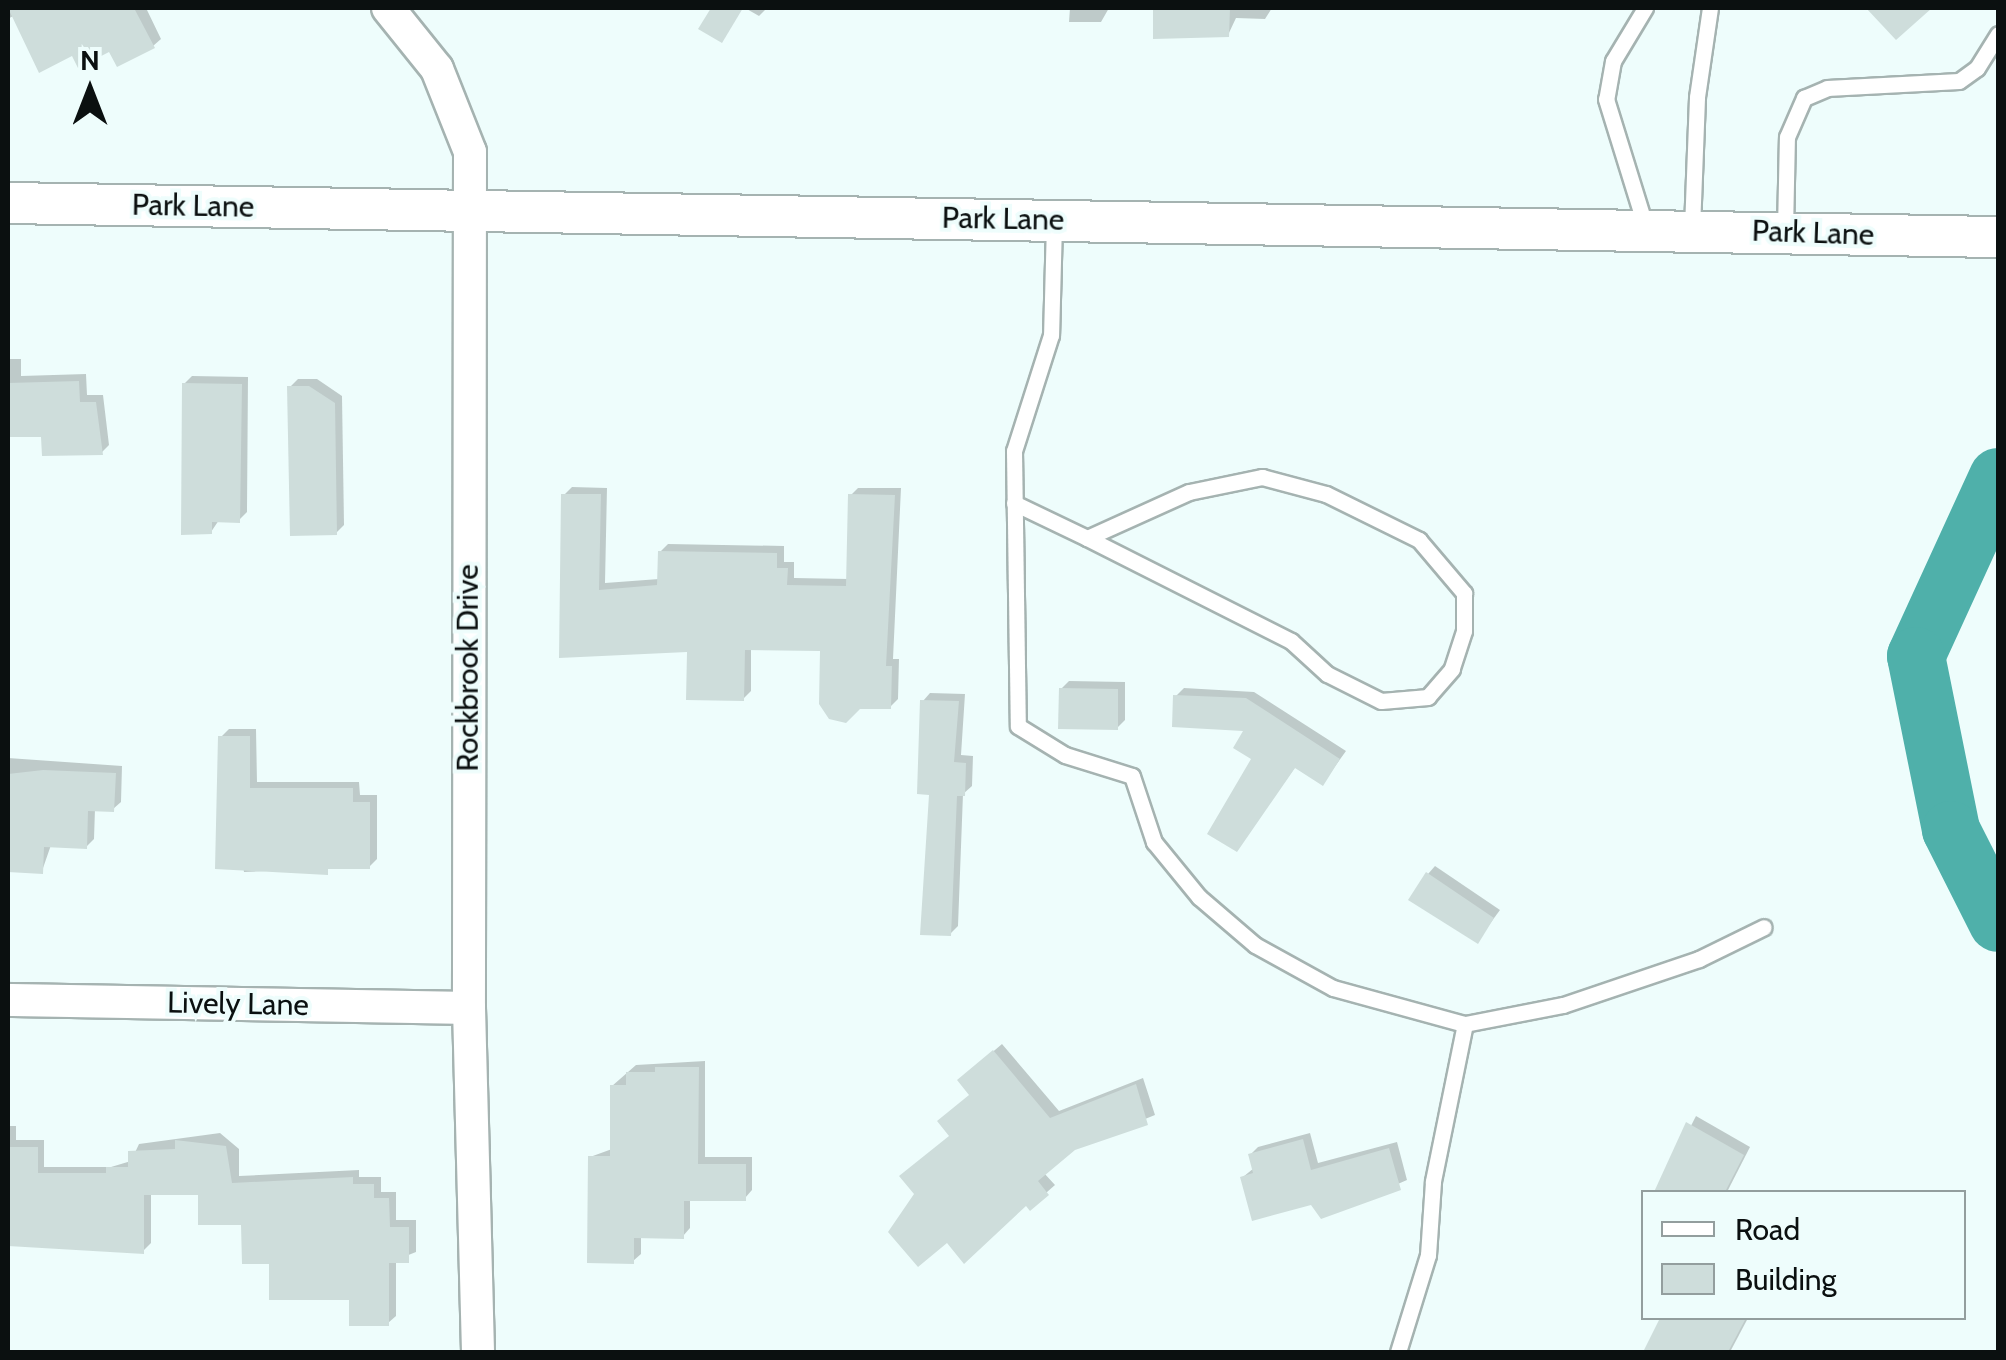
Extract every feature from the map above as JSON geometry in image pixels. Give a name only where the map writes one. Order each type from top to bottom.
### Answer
[{"type":"street","name":"Rockbrook Drive","points":[[388,8],[436,69],[470,152],[469,1008],[478,1352]]},
{"type":"street","name":"Park Lane","points":[[8,202],[1692,228],[1998,237]]},
{"type":"street","name":"Lively Lane","points":[[8,1000],[469,1008]]},
{"type":"lane","points":[[1645,8],[1613,61],[1606,99],[1646,228]]},
{"type":"lane","points":[[1692,228],[1697,97],[1710,8]]},
{"type":"lane","points":[[1785,233],[1787,137],[1804,98],[1827,88],[1959,80],[1977,68],[1998,34]]},
{"type":"lane","points":[[1054,219],[1050,336],[1014,451],[1018,726],[1065,755],[1132,776],[1154,842],[1199,897],[1255,945],[1334,988],[1465,1024],[1564,1005],[1699,959],[1764,927]]},
{"type":"lane","points":[[1014,503],[1292,641],[1327,674],[1381,700],[1428,697],[1452,669],[1464,631],[1464,594],[1419,540],[1326,494],[1262,477],[1189,492],[1087,538]]},
{"type":"lane","points":[[1398,1352],[1428,1255],[1433,1181],[1465,1024]]},
{"type":"building","points":[[8,8],[134,8],[155,48],[117,67],[109,52],[78,68],[72,56],[39,73]]},
{"type":"building","points":[[711,8],[743,8],[722,43],[698,29]]},
{"type":"building","points":[[1153,8],[1230,8],[1229,37],[1153,39]]},
{"type":"building","points":[[1866,8],[1932,8],[1896,40]]},
{"type":"building","points":[[79,381],[80,402],[96,402],[103,455],[42,456],[41,437],[8,437],[8,383]]},
{"type":"building","points":[[182,383],[242,384],[240,523],[212,522],[212,534],[181,535]]},
{"type":"building","points":[[287,386],[309,386],[335,403],[337,535],[290,536]]},
{"type":"building","points":[[561,494],[601,494],[599,590],[657,585],[658,551],[777,553],[777,568],[788,568],[787,585],[846,586],[848,494],[895,495],[886,666],[892,666],[891,709],[860,709],[846,723],[829,719],[819,704],[820,651],[745,650],[744,701],[686,700],[687,652],[559,658]]},
{"type":"building","points":[[1059,688],[1118,689],[1118,730],[1058,729]]},
{"type":"building","points":[[1173,695],[1246,698],[1340,759],[1323,786],[1295,768],[1237,852],[1207,834],[1251,759],[1233,748],[1243,731],[1172,727]]},
{"type":"building","points":[[920,700],[959,701],[954,762],[966,763],[965,796],[957,796],[951,936],[920,935],[929,795],[917,794]]},
{"type":"building","points":[[218,736],[250,736],[250,788],[353,788],[353,802],[370,802],[370,869],[328,869],[328,875],[215,869]]},
{"type":"building","points":[[43,770],[116,773],[114,812],[88,811],[87,849],[44,847],[43,874],[8,872],[8,774]]},
{"type":"building","points":[[1426,872],[1494,918],[1478,944],[1408,900]]},
{"type":"building","points":[[993,1050],[1050,1118],[1136,1084],[1148,1125],[1075,1150],[1038,1181],[1049,1195],[1030,1211],[1026,1206],[964,1264],[947,1243],[918,1267],[888,1232],[914,1194],[899,1176],[949,1136],[937,1121],[969,1095],[957,1080]]},
{"type":"building","points":[[655,1067],[699,1067],[698,1164],[746,1164],[746,1201],[684,1201],[684,1239],[634,1238],[634,1264],[587,1263],[588,1156],[610,1156],[610,1085],[626,1085],[626,1072],[655,1072]]},
{"type":"building","points":[[1686,1122],[1744,1155],[1726,1190],[1655,1190]]},
{"type":"building","points":[[1303,1139],[1311,1170],[1389,1148],[1401,1190],[1321,1219],[1311,1205],[1252,1221],[1240,1177],[1253,1173],[1248,1154]]},
{"type":"building","points":[[175,1140],[226,1146],[232,1183],[353,1177],[353,1184],[374,1184],[374,1198],[389,1198],[390,1227],[409,1227],[409,1263],[389,1263],[389,1326],[349,1326],[349,1300],[269,1300],[269,1264],[242,1264],[241,1225],[198,1225],[198,1195],[144,1195],[144,1254],[8,1246],[8,1147],[38,1147],[38,1173],[106,1173],[106,1167],[128,1167],[128,1151],[175,1149]]},
{"type":"building","points":[[1659,1320],[1745,1320],[1728,1352],[1643,1352]]},
{"type":"waterway","points":[[1998,477],[1916,656],[1951,830],[1998,923]]}]
